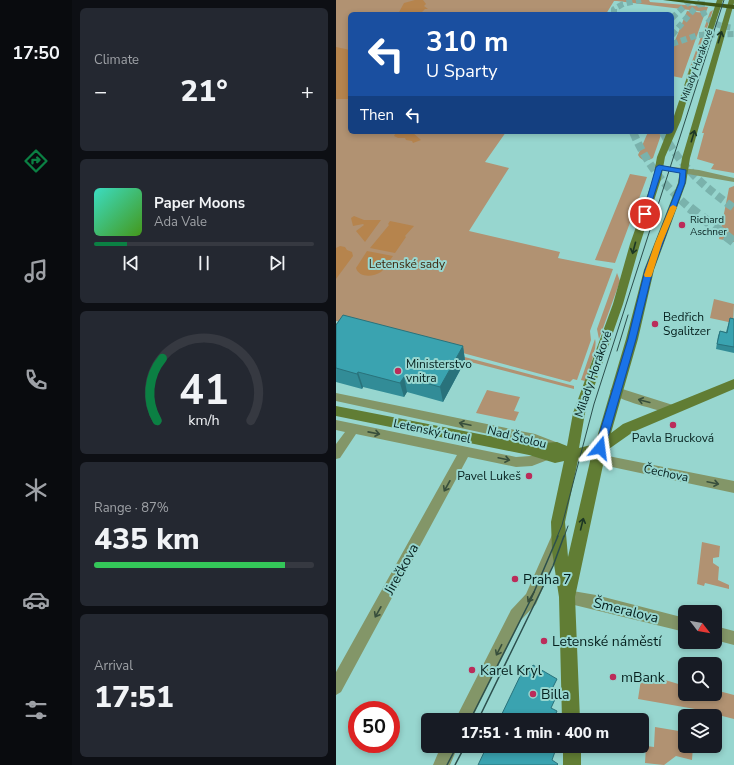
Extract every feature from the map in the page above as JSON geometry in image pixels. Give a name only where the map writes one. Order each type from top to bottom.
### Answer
[{"type":"highway","points":[[666,0],[719,3]]},
{"type":"highway","points":[[693,0],[732,6],[728,14]]},
{"type":"main road","name":"Milady Horákové","points":[[674,127],[693,68],[704,48],[719,3]]},
{"type":"main road","name":"Milady Horákové","points":[[567,597],[580,532],[599,454],[649,270],[682,183],[683,171],[728,14]]},
{"type":"main road","name":"Milady Horákové","points":[[558,537],[558,522],[572,456],[579,413],[618,304],[659,167],[671,134]]},
{"type":"main road","name":"Letenský tunel","points":[[336,410],[529,449],[552,452],[555,457],[572,456],[599,454],[628,428],[672,408],[734,384]]},
{"type":"main road","points":[[558,537],[567,597],[571,713]]},
{"type":"main road","points":[[572,753],[572,765]]},
{"type":"street","points":[[659,167],[683,171],[702,177],[734,180]]},
{"type":"street","points":[[616,391],[630,397],[672,408]]},
{"type":"street","name":"Nad Štolou","points":[[336,397],[534,439],[552,452],[532,461],[516,462],[336,425]]},
{"type":"street","points":[[336,454],[353,428]]},
{"type":"street","name":"Jirečkova","points":[[336,687],[465,451]]},
{"type":"street","name":"Čechova","points":[[599,454],[734,487]]},
{"type":"street","name":"Milady Horákové","points":[[468,713],[516,616],[531,599],[558,537]]},
{"type":"street","name":"Šmeralova","points":[[567,597],[596,602],[678,623]]},
{"type":"street","points":[[722,635],[734,638]]},
{"type":"street","points":[[441,765],[447,753]]},
{"type":"green space","name":"Letenské sady","points":[[336,0],[649,0],[650,2],[708,7],[706,12],[614,1],[607,12],[348,12],[348,134],[505,134],[485,162],[509,168],[469,231],[560,252],[558,258],[613,269],[590,331],[591,340],[577,380],[573,379],[570,382],[400,336],[336,321]]},
{"type":"green space","points":[[713,10],[701,46],[686,78],[710,12]]},
{"type":"green space","points":[[687,11],[705,13],[682,78],[674,76],[674,43]]},
{"type":"green space","points":[[716,89],[734,93],[734,173],[711,169],[714,164],[697,159],[704,133],[702,133]]},
{"type":"green space","points":[[647,134],[661,134],[653,158],[645,160],[641,159],[638,155]]},
{"type":"green space","points":[[630,174],[647,177],[615,263],[595,260]]},
{"type":"green space","points":[[734,186],[734,242],[719,239],[729,188]]},
{"type":"green space","points":[[617,273],[620,281],[599,339],[597,329]]},
{"type":"green space","points":[[714,299],[734,304],[733,323],[710,318]]},
{"type":"green space","points":[[336,323],[574,386],[574,389],[432,352],[336,347]]},
{"type":"green space","points":[[595,339],[596,343],[594,353],[585,381],[581,380]]},
{"type":"green space","points":[[487,390],[520,397],[514,411],[519,412],[515,421],[476,413]]},
{"type":"green space","points":[[702,542],[720,546],[719,557],[713,558],[713,563],[719,567],[718,580],[729,585],[729,589],[705,583],[704,586],[697,584]]},
{"type":"green space","points":[[642,673],[678,684],[678,701],[722,701],[722,692],[734,695],[734,719],[722,716],[722,709],[695,709],[638,699]]},
{"type":"green space","points":[[655,727],[678,731],[678,753],[692,753],[692,760],[676,756],[664,765],[645,763],[646,753],[649,753],[649,746],[654,747]]},
{"type":"shaded area","points":[[415,0],[423,0],[426,4],[424,6],[428,9],[425,9],[422,12],[399,12],[404,3]]},
{"type":"shaded area","points":[[336,47],[348,50],[348,99],[336,99]]},
{"type":"shaded area","points":[[395,134],[414,134],[421,140],[413,143],[405,138],[398,138],[394,136]]},
{"type":"shaded area","points":[[354,216],[364,220],[381,220],[365,242],[356,231],[364,225],[353,226],[351,218]]},
{"type":"shaded area","points":[[390,221],[414,226],[405,236],[406,237],[395,253],[370,248],[389,225],[388,224]]},
{"type":"shaded area","points":[[340,246],[345,247],[347,250],[352,252],[353,256],[336,279],[336,248]]},
{"type":"shaded area","points":[[367,251],[393,256],[381,272],[367,276],[360,274],[356,268]]},
{"type":"building","name":"Ministerstvo vnitra","points":[[343,315],[463,346],[440,387],[404,377],[400,383],[358,372],[357,374],[336,368],[336,325]]},
{"type":"building","points":[[730,318],[734,319],[734,347],[717,344],[720,331],[727,333]]},
{"type":"building","name":"Billa","points":[[533,665],[557,679],[551,691],[557,695],[551,708],[557,711],[556,713],[502,713],[524,668],[530,672]]},
{"type":"building","points":[[484,753],[554,753],[552,760],[558,764],[557,765],[478,765]]},
{"type":"tunnel","points":[[614,12],[614,9],[623,4],[641,0]]},
{"type":"tunnel","points":[[674,16],[691,0]]},
{"type":"tunnel","points":[[674,33],[702,0]]},
{"type":"tunnel","points":[[702,1],[702,8],[707,18],[716,24],[734,28]]},
{"type":"tunnel","points":[[674,43],[698,35],[734,34]]},
{"type":"tunnel","points":[[634,134],[644,154],[657,174],[691,209]]},
{"type":"tunnel","points":[[664,134],[676,155],[684,165],[703,184],[734,208]]},
{"type":"tunnel","points":[[690,208],[734,242]]},
{"type":"tram line","points":[[557,537],[562,525],[594,404],[724,0]]},
{"type":"tram line","points":[[617,351],[628,315]]},
{"type":"tram line","points":[[564,537],[568,526]]},
{"type":"tram line","points":[[474,713],[531,599],[558,536]]},
{"type":"tram line","points":[[481,713],[553,566],[564,536]]},
{"type":"tram line","points":[[447,765],[453,753]]},
{"type":"tram line","points":[[455,765],[461,753]]},
{"type":"slow traffic","points":[[648,275],[658,243],[673,207]]},
{"type":"place","name":"Richard Aschner","points":[[682,225]]},
{"type":"place","name":"Bedřich Sgalitzer","points":[[655,324]]},
{"type":"place","name":"Ministerstvo vnitra","points":[[398,371]]},
{"type":"place","name":"Pavla Brucková","points":[[673,425]]},
{"type":"place","name":"Pavel Lukeš","points":[[529,476]]},
{"type":"place","name":"Praha 7","points":[[515,579]]},
{"type":"place","name":"Letenské náměstí","points":[[544,641]]},
{"type":"place","name":"Karel Kryl","points":[[472,670]]},
{"type":"place","name":"mBank","points":[[613,677]]},
{"type":"place","name":"Billa","points":[[533,694]]},
{"type":"route","points":[[600,448],[632,339],[649,270],[682,183],[683,171],[659,167],[657,179],[645,214]]}]
